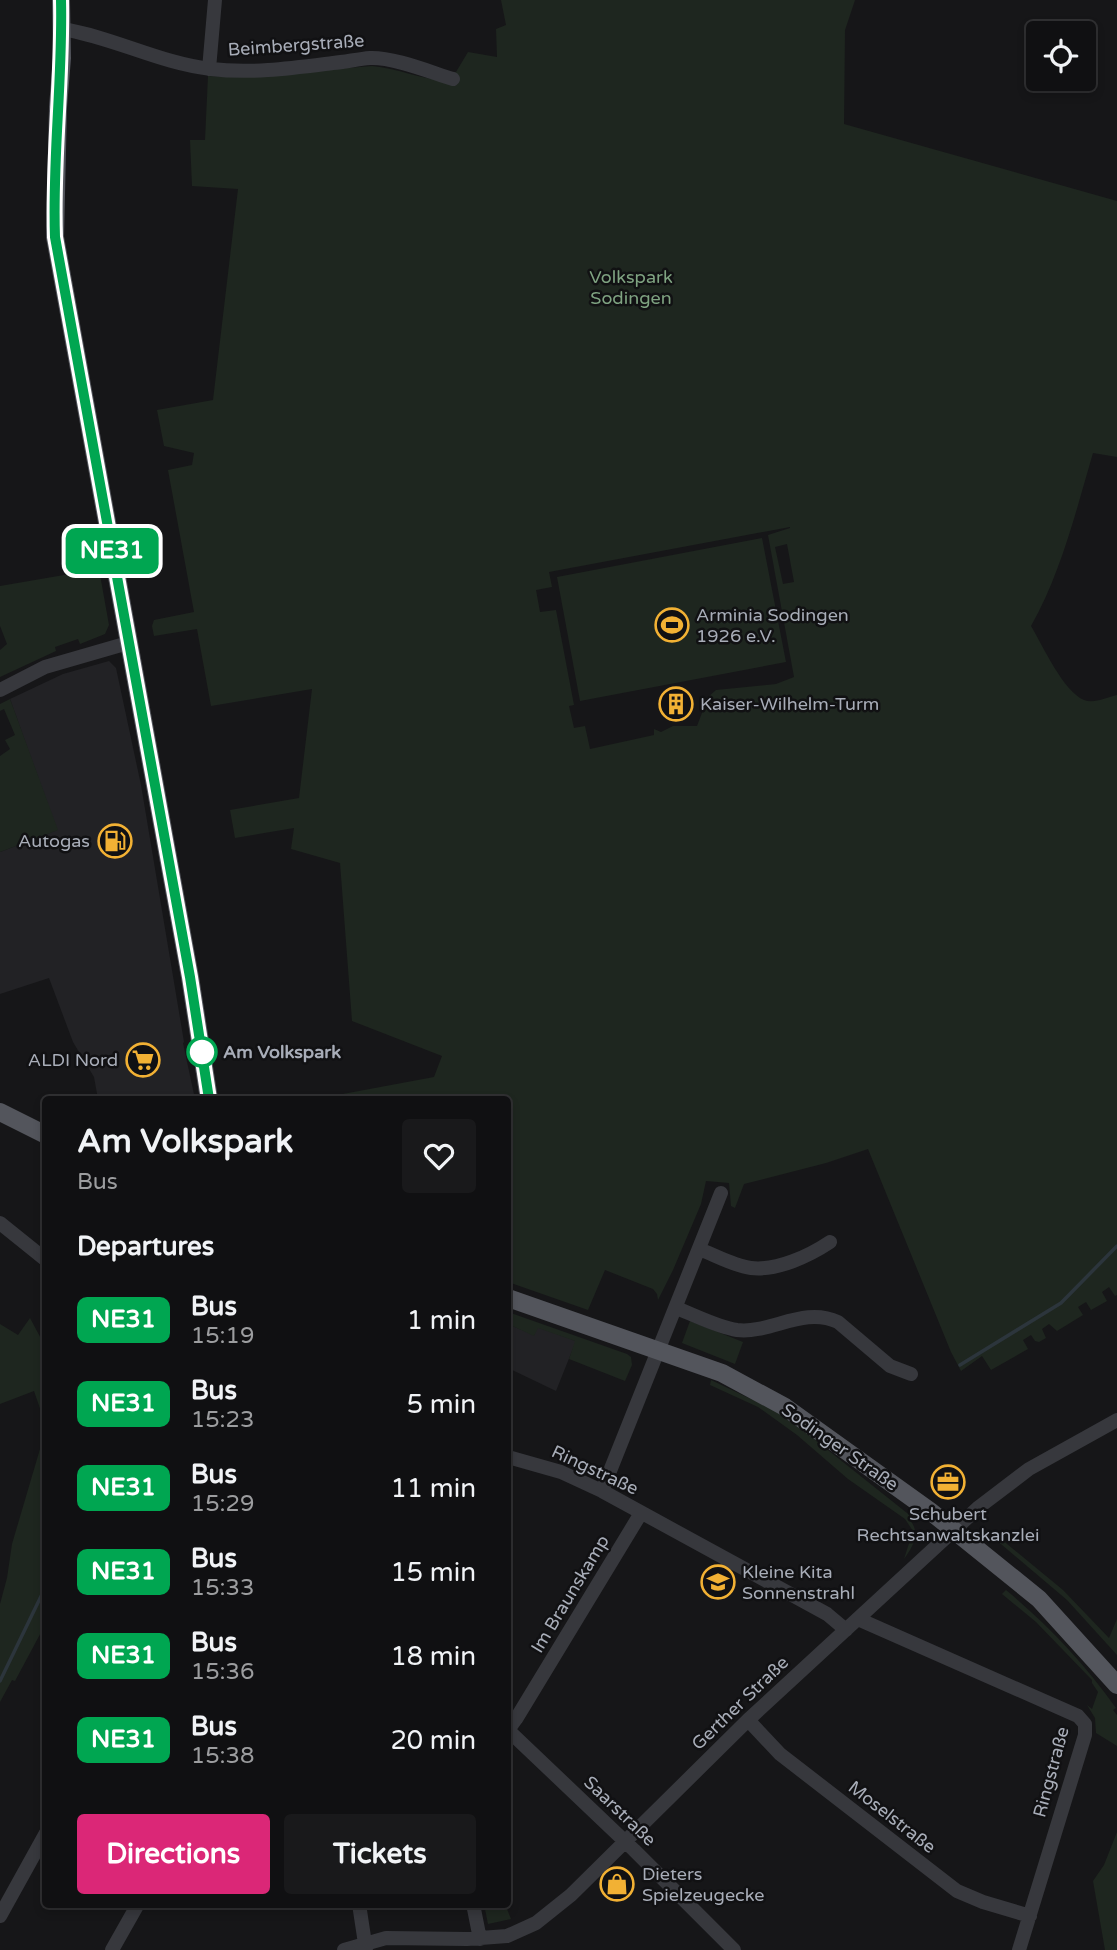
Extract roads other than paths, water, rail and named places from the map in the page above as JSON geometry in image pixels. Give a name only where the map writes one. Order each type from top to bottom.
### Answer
[{"type":"main road","points":[[61,0],[55,237],[190,977],[209,1096]]},
{"type":"main road","points":[[0,1112],[42,1133]]},
{"type":"main road","name":"Sodinger Straße","points":[[511,1299],[722,1373],[785,1407],[921,1504],[1040,1599],[1117,1685]]},
{"type":"street","points":[[209,69],[215,0]]},
{"type":"street","name":"Beimbergstraße","points":[[62,29],[162,60],[209,69],[287,69],[372,58],[414,66],[453,79]]},
{"type":"street","points":[[0,690],[45,667],[128,643]]},
{"type":"street","points":[[602,1491],[721,1193]]},
{"type":"street","points":[[0,1223],[42,1256]]},
{"type":"street","points":[[699,1249],[742,1266],[761,1268],[799,1260],[830,1242]]},
{"type":"street","points":[[676,1308],[739,1330],[809,1317],[830,1318],[890,1366],[911,1374]]},
{"type":"street","name":"Gerther Straße","points":[[344,1950],[366,1946],[386,1938],[480,1939],[507,1936],[536,1923],[571,1895],[748,1720],[1003,1487],[1029,1469],[1117,1420]]},
{"type":"street","name":"Ringstraße","points":[[511,1458],[561,1472],[602,1491],[827,1614],[846,1630]]},
{"type":"street","name":"Im Braunskamp","points":[[511,1726],[641,1513]]},
{"type":"street","name":"Ringstraße","points":[[858,1619],[1078,1716],[1085,1724],[1084,1735],[1019,1950]]},
{"type":"street","name":"Moselstraße","points":[[748,1720],[780,1754],[957,1891],[1030,1916]]},
{"type":"street","name":"Saarstraße","points":[[511,1733],[734,1950]]},
{"type":"street","points":[[0,1916],[42,1840]]},
{"type":"street","points":[[112,1950],[136,1908]]},
{"type":"street","points":[[360,1908],[366,1946]]},
{"type":"street","points":[[474,1908],[480,1939]]},
{"type":"street","points":[[507,1936],[514,1950]]},
{"type":"waterway","points":[[960,1365],[1061,1303],[1117,1246]]},
{"type":"waterway","points":[[0,1681],[42,1594]]},
{"type":"place","name":"Arminia Sodingen 1926 e.V.","points":[[672,625]]},
{"type":"place","name":"Kaiser-Wilhelm-Turm","points":[[676,704]]},
{"type":"place","name":"Autogas","points":[[115,841]]},
{"type":"place","name":"Am Volkspark","points":[[202,1052]]},
{"type":"place","name":"ALDI Nord","points":[[143,1060]]},
{"type":"place","name":"Schubert Rechtsanwaltskanzlei","points":[[948,1482]]},
{"type":"place","name":"Kleine Kita Sonnenstrahl","points":[[718,1582]]},
{"type":"place","name":"Dieters Spielzeugecke","points":[[617,1884]]},
{"type":"park label","name":"Volkspark Sodingen","points":[[631,287]]}]
